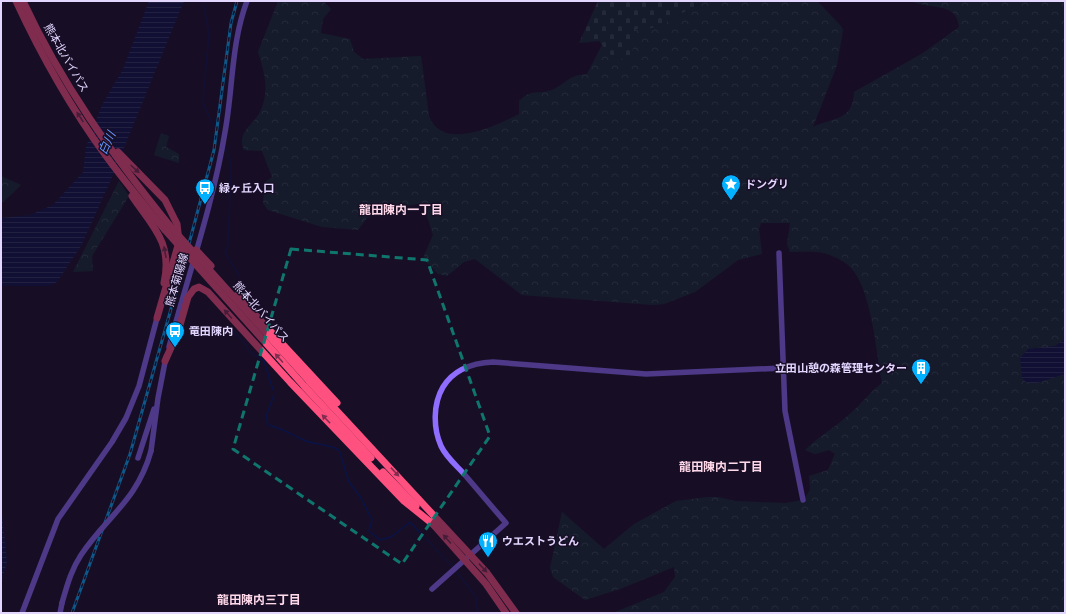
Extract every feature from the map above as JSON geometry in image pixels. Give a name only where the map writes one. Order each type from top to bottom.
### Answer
[{"type":"highway","name":"熊本北バイパス","points":[[16,1],[106,156],[136,193],[434,525],[487,573],[516,613]]},
{"type":"highway","name":"熊本北バイパス","points":[[23,1],[54,67],[98,132],[136,193]]},
{"type":"highway","points":[[98,132],[156,190],[165,200],[174,216],[179,242],[157,318]]},
{"type":"highway","points":[[136,193],[160,234],[166,254],[167,268],[157,311],[157,318]]},
{"type":"highway","points":[[196,250],[369,439],[380,456]]},
{"type":"highway","points":[[165,361],[178,332],[188,297],[194,288],[199,287],[208,292],[290,382],[404,501],[434,525]]},
{"type":"highway","name":"熊本北バイパス","points":[[308,385],[380,456],[468,557],[506,613]]},
{"type":"street","name":"熊本菊陽線","points":[[60,613],[68,579],[76,563],[87,547],[134,490],[151,451],[158,398],[165,361],[203,230],[225,133],[235,48],[247,1]]},
{"type":"street","points":[[779,253],[785,411],[803,500]]},
{"type":"street","points":[[22,613],[58,519],[112,442],[126,418],[139,386],[157,318]]},
{"type":"street","points":[[432,589],[506,523],[450,458],[443,449],[439,438],[435,417],[439,396],[446,384],[462,369],[478,364],[493,362],[646,374],[783,368]]},
{"type":"street","points":[[138,458],[158,398]]},
{"type":"highlighted area","points":[[291,249],[427,260],[490,436],[402,564],[233,449]]},
{"type":"green space","points":[[278,1],[323,1],[331,9],[323,19],[321,33],[350,39],[354,52],[363,59],[421,56],[429,116],[436,127],[445,133],[457,134],[470,133],[484,129],[509,119],[519,114],[519,101],[528,94],[554,89],[572,77],[587,74],[602,45],[609,54],[628,61],[635,29],[649,29],[658,26],[705,1],[817,1],[841,26],[843,30],[837,65],[813,127],[841,117],[850,108],[853,101],[854,92],[923,53],[959,27],[957,19],[953,13],[948,10],[918,4],[911,1],[1065,1],[1065,613],[613,613],[664,592],[675,577],[674,567],[620,589],[585,600],[553,577],[550,568],[562,512],[604,549],[634,524],[676,501],[708,497],[718,497],[735,501],[785,503],[803,500],[810,490],[809,476],[828,470],[835,454],[829,450],[815,454],[805,450],[857,408],[874,389],[882,383],[872,322],[864,291],[858,278],[847,264],[825,253],[790,252],[787,244],[790,223],[761,223],[759,229],[762,254],[738,260],[695,292],[664,304],[653,305],[522,295],[475,259],[464,262],[447,276],[438,274],[423,258],[433,235],[423,203],[383,210],[367,218],[358,230],[322,227],[268,210],[263,203],[265,182],[272,177],[262,151],[244,150],[242,138],[244,133],[260,112],[264,101],[265,78],[258,52]]},
{"type":"green space","points":[[598,1],[705,1],[658,26],[649,29],[636,29],[631,60],[628,61],[609,54],[599,41],[579,43]]},
{"type":"green space","points":[[161,133],[169,136],[166,147],[179,154],[179,163],[154,155]]},
{"type":"green space","points":[[1,176],[21,185],[3,202],[1,202]]},
{"type":"green space","points":[[119,181],[129,196],[92,256],[93,271],[73,272]]},
{"type":"water","name":"白川","points":[[149,1],[184,1],[110,182],[81,246],[57,282],[49,286],[1,286],[1,218],[30,215],[53,205],[83,172],[86,147],[102,105],[123,69]]},
{"type":"water","points":[[1065,339],[1065,374],[1037,383],[1027,383],[1022,378],[1020,358],[1028,349],[1055,346]]},
{"type":"water","points":[[1,505],[7,562],[1,583]]},
{"type":"waterway","points":[[203,1],[209,34],[203,100],[205,108],[221,141]]},
{"type":"waterway","points":[[225,148],[230,160],[231,170],[228,245],[225,252],[239,276]]},
{"type":"waterway","points":[[233,328],[234,332],[243,341],[250,352],[264,361],[273,390]]},
{"type":"waterway","points":[[274,395],[266,416],[268,425],[279,428],[306,441],[339,450],[349,482],[361,498],[372,520],[369,531],[380,540],[391,537],[410,522],[454,568]]},
{"type":"waterway","points":[[456,571],[477,598],[476,605],[478,613]]},
{"type":"railway","points":[[72,613],[130,454],[182,270],[214,150],[231,23],[237,1]]},
{"type":"place","name":"ドングリ","points":[[731,201]]},
{"type":"place","name":"緑ヶ丘入口","points":[[205,205]]},
{"type":"place","name":"竜田陳内","points":[[175,348]]},
{"type":"place","name":"立田山憩の森管理センター","points":[[921,385]]},
{"type":"place","name":"ウエストうどん","points":[[488,558]]},
{"type":"district","name":"龍田陳内一丁目","points":[[401,210]]},
{"type":"district","name":"龍田陳内二丁目","points":[[721,467]]},
{"type":"district","name":"龍田陳内三丁目","points":[[259,600]]}]
